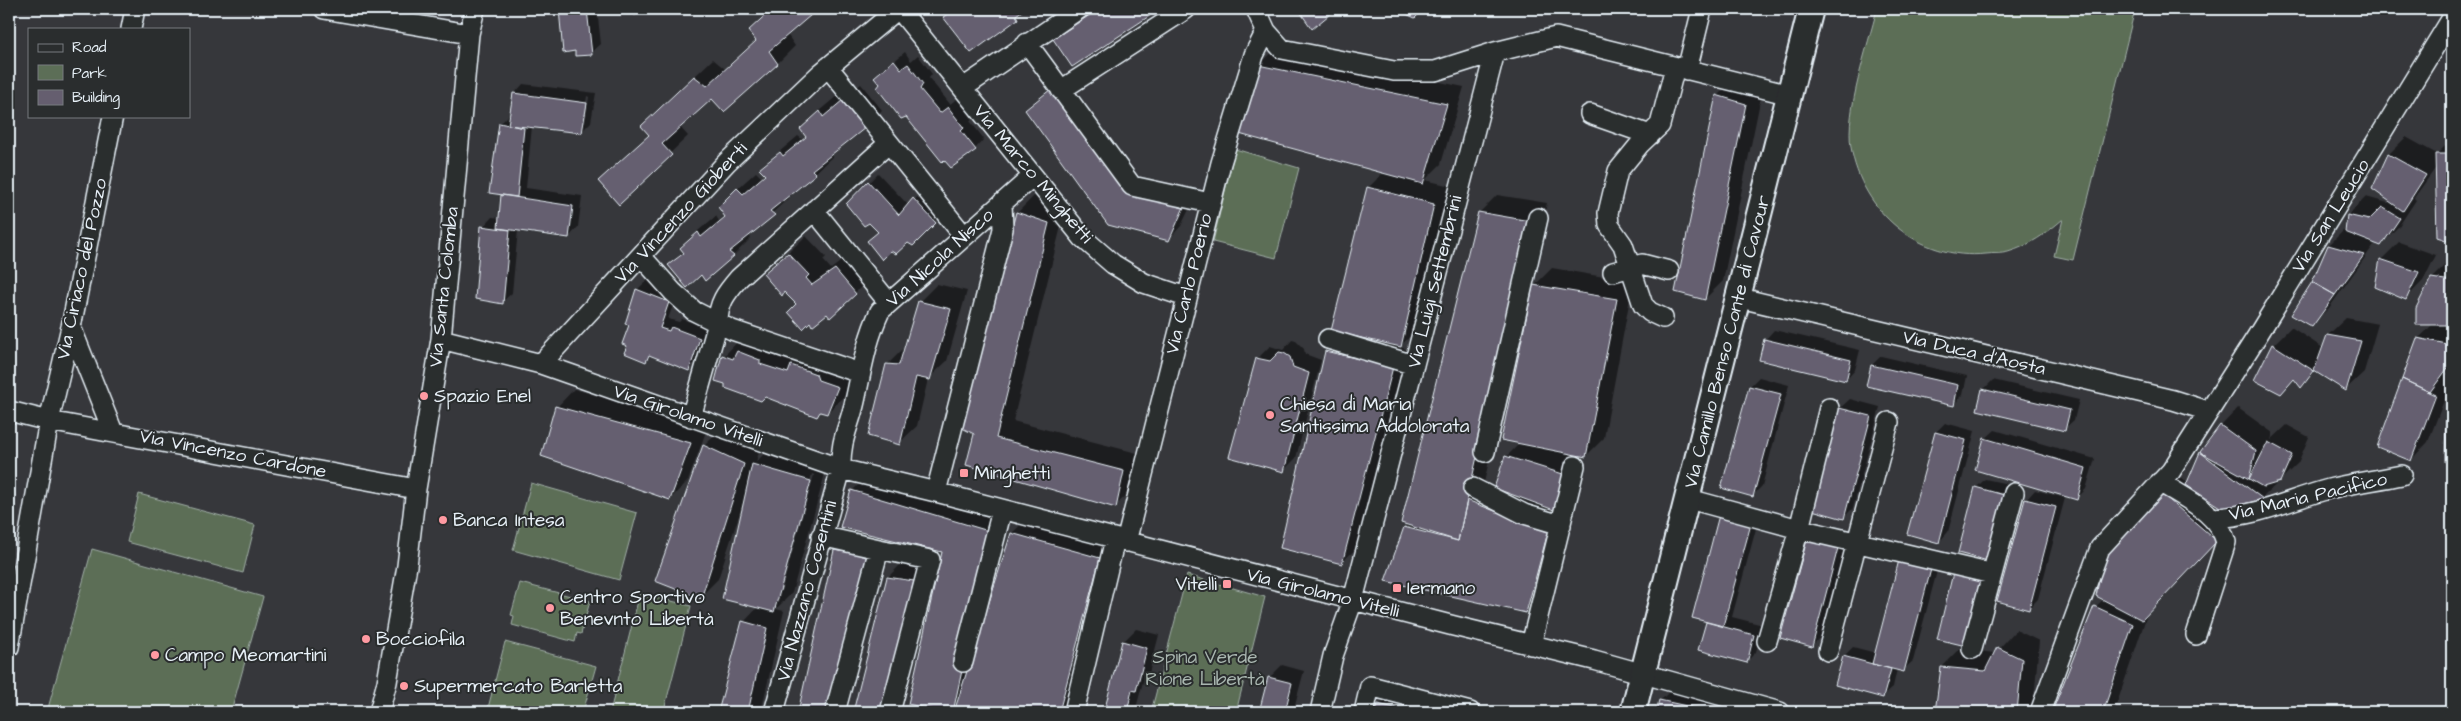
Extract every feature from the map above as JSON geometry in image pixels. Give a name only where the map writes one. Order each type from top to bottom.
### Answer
[{"type":"main road","name":"Via Camillo Benso Conte di Cavour","points":[[1634,712],[1642,674],[1689,500],[1740,298],[1811,9]]},
{"type":"street","points":[[130,28],[135,9]]},
{"type":"street","points":[[324,9],[469,34]]},
{"type":"street","name":"Via Santa Colomba","points":[[379,712],[387,682],[407,566],[416,489],[441,339],[469,34],[475,9]]},
{"type":"street","name":"Via Vincenzo Gioberti","points":[[541,364],[727,162],[828,67],[899,9]]},
{"type":"street","name":"Via Marco Minghetti","points":[[899,9],[1082,238],[1113,264],[1144,283],[1186,297]]},
{"type":"street","name":"Via Marco Minghetti","points":[[963,88],[1079,9]]},
{"type":"street","points":[[1062,90],[1186,9]]},
{"type":"street","points":[[1256,9],[1266,31],[1282,49],[1394,71],[1435,71],[1495,52],[1556,37],[1790,95]]},
{"type":"street","points":[[1662,318],[1643,305],[1622,270],[1623,245],[1609,226],[1608,213],[1618,171],[1660,125],[1702,9]]},
{"type":"street","name":"Via San Leucio","points":[[2208,411],[2264,325],[2452,18]]},
{"type":"street","name":"Via Carlo Poerio","points":[[1120,541],[1210,203],[1254,55],[1266,31]]},
{"type":"street","points":[[1027,43],[1132,186],[1210,203]]},
{"type":"street","name":"Via Luigi Settembrini","points":[[1320,712],[1333,656],[1353,600],[1495,52]]},
{"type":"street","points":[[828,67],[964,236]]},
{"type":"street","points":[[1590,114],[1650,134]]},
{"type":"street","name":"Via Ciriaco del Pozzo","points":[[9,647],[49,421],[113,118]]},
{"type":"street","points":[[691,417],[718,323],[718,310],[721,299],[739,278],[889,143]]},
{"type":"street","name":"Via Nicola Nisco","points":[[841,469],[840,448],[855,402],[869,334],[880,311],[1033,176]]},
{"type":"street","points":[[936,492],[1003,229],[1002,204]]},
{"type":"street","points":[[814,210],[889,302]]},
{"type":"street","points":[[1485,452],[1538,218]]},
{"type":"street","points":[[640,256],[673,292],[694,311],[732,330],[860,373]]},
{"type":"street","points":[[1622,270],[1642,264],[1669,271]]},
{"type":"street","name":"Via Duca d'Aosta","points":[[1740,298],[2173,400],[2208,411]]},
{"type":"street","points":[[70,327],[113,432]]},
{"type":"street","name":"Via Girolamo Vitelli","points":[[441,339],[541,364],[841,469],[1531,644],[1780,712]]},
{"type":"street","points":[[1328,340],[1414,365]]},
{"type":"street","points":[[1767,641],[1799,529],[1829,408]]},
{"type":"street","name":"Via Vincenzo Cardone","points":[[9,411],[49,421],[416,489]]},
{"type":"street","points":[[2040,712],[2100,548],[2171,471],[2208,411]]},
{"type":"street","points":[[1828,651],[1889,422]]},
{"type":"street","points":[[1531,644],[1575,466]]},
{"type":"street","name":"Via Nazzano Cosentini","points":[[774,712],[841,469]]},
{"type":"street","name":"Via Maria Pacifico","points":[[2214,518],[2240,517],[2281,506],[2329,489],[2402,475]]},
{"type":"street","name":"Via Maria Pacifico","points":[[2160,482],[2214,518],[2223,529],[2226,542],[2196,635]]},
{"type":"street","points":[[1474,488],[1524,514],[1561,525]]},
{"type":"street","points":[[1972,649],[2014,493]]},
{"type":"street","points":[[1689,500],[1856,543],[1992,574]]},
{"type":"street","points":[[963,662],[1002,510]]},
{"type":"street","points":[[821,536],[930,560],[890,712]]},
{"type":"street","points":[[1074,712],[1120,541]]},
{"type":"street","points":[[835,712],[879,549]]},
{"type":"street","points":[[1364,712],[1370,686],[1470,712]]},
{"type":"green space","points":[[1877,9],[2135,9],[2073,260],[2054,256],[2063,219],[2037,238],[2008,252],[1961,254],[1938,249],[1917,240],[1898,228],[1881,211],[1867,192],[1857,171],[1851,147],[1850,132],[1858,78]]},
{"type":"green space","points":[[1235,149],[1299,168],[1276,258],[1213,242]]},
{"type":"green space","points":[[531,483],[637,513],[619,580],[513,550]]},
{"type":"green space","points":[[139,494],[255,525],[243,573],[127,542]]},
{"type":"green space","name":"Campo Meomartini","points":[[92,549],[263,597],[231,712],[47,712]]},
{"type":"green space","name":"Spina Verde Rione Libertà","points":[[1187,575],[1265,597],[1236,712],[1151,712]]},
{"type":"green space","name":"Centro Sportivo Benevnto Libertà","points":[[520,583],[590,601],[581,634],[577,633],[575,642],[512,625],[514,616],[511,615]]},
{"type":"green space","points":[[640,593],[691,606],[664,710],[655,708],[654,712],[610,712]]},
{"type":"green space","points":[[505,642],[596,666],[583,712],[487,712]]},
{"type":"building","points":[[559,9],[587,9],[592,55],[575,56],[575,51],[563,53]]},
{"type":"building","points":[[633,9],[674,9],[634,15]]},
{"type":"building","points":[[772,9],[818,9],[769,51],[778,64],[724,112],[712,99],[662,144],[672,155],[619,205],[598,181],[649,135],[641,126],[694,76],[707,86],[756,41],[748,31]]},
{"type":"building","points":[[955,9],[1025,9],[1016,15],[1018,19],[971,53],[943,17]]},
{"type":"building","points":[[1099,9],[1160,9],[1072,67],[1053,39]]},
{"type":"building","points":[[1298,9],[1335,9],[1335,10],[1312,29]]},
{"type":"building","points":[[1395,9],[1424,9],[1415,18]]},
{"type":"building","points":[[1450,9],[1469,9],[1467,13]]},
{"type":"building","points":[[894,60],[901,69],[908,64],[923,84],[920,89],[940,113],[948,107],[964,128],[961,131],[976,150],[951,168],[944,160],[942,162],[906,117],[901,119],[877,88],[880,84],[874,77]]},
{"type":"building","points":[[1258,65],[1447,104],[1423,184],[1239,134]]},
{"type":"building","points":[[1051,89],[1130,195],[1184,207],[1169,241],[1108,225],[1025,110]]},
{"type":"building","points":[[513,93],[587,103],[582,133],[508,125]]},
{"type":"building","points":[[1716,95],[1746,104],[1705,300],[1675,292]]},
{"type":"building","points":[[843,100],[865,128],[812,170],[816,174],[770,211],[775,215],[729,252],[734,256],[705,281],[701,275],[687,288],[668,265],[684,253],[680,248],[698,232],[701,237],[725,217],[718,207],[737,188],[743,194],[765,175],[759,169],[780,152],[783,156],[806,137],[800,129],[820,111],[823,117]]},
{"type":"building","points":[[499,123],[524,128],[517,197],[489,193]]},
{"type":"building","points":[[2388,154],[2426,175],[2403,211],[2372,189]]},
{"type":"building","points":[[2435,154],[2452,154],[2452,242],[2437,237]]},
{"type":"building","points":[[868,181],[899,215],[913,198],[936,223],[913,246],[908,243],[896,254],[891,251],[882,260],[867,241],[878,232],[869,223],[864,226],[846,204]]},
{"type":"building","points":[[1367,187],[1434,204],[1401,347],[1331,331]]},
{"type":"building","points":[[501,195],[573,206],[569,238],[498,228]]},
{"type":"building","points":[[2382,207],[2400,218],[2381,246],[2345,232],[2347,215],[2369,220]]},
{"type":"building","points":[[1016,212],[1049,223],[996,438],[1124,471],[1116,508],[966,465],[974,434],[962,428]]},
{"type":"building","points":[[1478,212],[1530,221],[1458,541],[1401,523]]},
{"type":"building","points":[[481,226],[510,230],[503,304],[475,299]]},
{"type":"building","points":[[2328,245],[2364,255],[2335,295],[2312,282]]},
{"type":"building","points":[[788,253],[809,275],[806,278],[812,285],[835,269],[856,294],[830,318],[827,314],[812,326],[810,322],[803,329],[788,312],[796,304],[784,292],[782,296],[763,274]]},
{"type":"building","points":[[2380,259],[2419,272],[2406,300],[2375,287]]},
{"type":"building","points":[[2431,278],[2452,281],[2452,325],[2416,325],[2416,308]]},
{"type":"building","points":[[2312,282],[2335,295],[2312,327],[2291,315]]},
{"type":"building","points":[[1533,285],[1617,299],[1586,457],[1501,440]]},
{"type":"building","points":[[636,289],[669,302],[660,328],[669,331],[671,327],[700,338],[689,371],[649,355],[646,362],[624,353],[627,346],[622,344],[629,325],[625,324]]},
{"type":"building","points":[[918,301],[951,309],[930,380],[916,377],[900,445],[868,436],[886,364],[899,365]]},
{"type":"building","points":[[2327,335],[2361,341],[2346,391],[2314,371]]},
{"type":"building","points":[[2417,338],[2452,345],[2450,365],[2430,392],[2402,379]]},
{"type":"building","points":[[1764,339],[1851,360],[1846,381],[1759,360]]},
{"type":"building","points":[[2272,344],[2314,371],[2301,388],[2294,379],[2281,394],[2254,380]]},
{"type":"building","points":[[737,351],[760,360],[760,364],[788,373],[791,365],[816,374],[818,380],[838,387],[827,414],[820,412],[817,417],[765,397],[761,401],[725,388],[725,384],[715,381],[722,355],[733,359]]},
{"type":"building","points":[[1325,351],[1393,367],[1342,564],[1280,548]]},
{"type":"building","name":"Chiesa di Maria Santissima Addolorata","points":[[1279,352],[1290,357],[1293,367],[1309,373],[1284,472],[1229,457],[1256,358],[1270,361]]},
{"type":"building","points":[[1871,365],[1958,385],[1954,406],[1866,386]]},
{"type":"building","points":[[2402,379],[2436,395],[2411,461],[2377,447]]},
{"type":"building","points":[[1749,386],[1781,394],[1753,497],[1721,488]]},
{"type":"building","points":[[1982,389],[2070,410],[2065,431],[1977,410]]},
{"type":"building","points":[[555,406],[691,443],[670,500],[541,456]]},
{"type":"building","points":[[1839,408],[1871,416],[1844,519],[1812,510]]},
{"type":"building","points":[[2446,415],[2452,416],[2452,463],[2445,462]]},
{"type":"building","points":[[2220,425],[2256,451],[2249,479],[2200,452]]},
{"type":"building","points":[[1935,432],[1966,440],[1939,543],[1907,534]]},
{"type":"building","points":[[1984,438],[2086,468],[2077,500],[1975,470]]},
{"type":"building","points":[[2268,442],[2292,455],[2280,482],[2263,487],[2249,479]]},
{"type":"building","points":[[703,445],[744,464],[701,599],[655,581]]},
{"type":"building","points":[[2200,452],[2263,499],[2223,509],[2186,485]]},
{"type":"building","points":[[1505,456],[1563,474],[1554,510],[1494,488]]},
{"type":"building","points":[[752,464],[811,481],[774,612],[722,599]]},
{"type":"building","points":[[1975,487],[2004,495],[1988,561],[1958,553]]},
{"type":"building","points":[[851,490],[992,532],[953,712],[943,712],[908,704],[942,552],[840,527]]},
{"type":"building","points":[[2162,494],[2217,541],[2142,620],[2096,596],[2104,556]]},
{"type":"building","points":[[2025,499],[2056,507],[2029,610],[1997,601]]},
{"type":"building","points":[[1467,500],[1548,532],[1526,613],[1385,581],[1404,527],[1458,541]]},
{"type":"building","points":[[1719,515],[1751,524],[1723,626],[1692,618]]},
{"type":"building","points":[[1011,533],[1100,558],[1059,712],[954,712]]},
{"type":"building","points":[[1808,536],[1839,544],[1812,647],[1780,638]]},
{"type":"building","points":[[834,550],[869,555],[827,712],[798,712]]},
{"type":"building","points":[[1899,560],[1931,569],[1904,672],[1872,664]]},
{"type":"building","points":[[1953,573],[1983,581],[1966,646],[1937,639]]},
{"type":"building","points":[[887,577],[914,581],[883,712],[853,712]]},
{"type":"building","points":[[2094,606],[2133,624],[2103,712],[2052,712]]},
{"type":"building","points":[[742,621],[767,628],[748,712],[718,712]]},
{"type":"building","points":[[1706,622],[1754,635],[1747,663],[1698,650]]},
{"type":"building","points":[[1122,641],[1147,648],[1136,691],[1132,690],[1127,712],[1104,712]]},
{"type":"building","points":[[1997,647],[2022,659],[2017,712],[1935,712],[1941,667],[1985,671]]},
{"type":"building","points":[[1843,656],[1891,669],[1883,698],[1835,685]]},
{"type":"building","points":[[1268,677],[1292,683],[1285,712],[1259,712]]},
{"type":"building","points":[[1659,700],[1710,711],[1710,712],[1656,712]]},
{"type":"building","points":[[1378,704],[1412,712],[1376,712]]},
{"type":"place","name":"Spazio Enel","points":[[424,396]]},
{"type":"place","name":"Chiesa di Maria Santissima Addolorata","points":[[1270,415]]},
{"type":"place","name":"Minghetti","points":[[964,473]]},
{"type":"place","name":"Banca Intesa","points":[[443,520]]},
{"type":"place","name":"Vitelli","points":[[1227,584]]},
{"type":"place","name":"Iermano","points":[[1397,588]]},
{"type":"place","name":"Centro Sportivo Benevnto Libertà","points":[[550,608]]},
{"type":"place","name":"Bocciofila","points":[[366,639]]},
{"type":"place","name":"Campo Meomartini","points":[[155,655]]},
{"type":"place","name":"Supermercato Barletta","points":[[404,686]]}]
